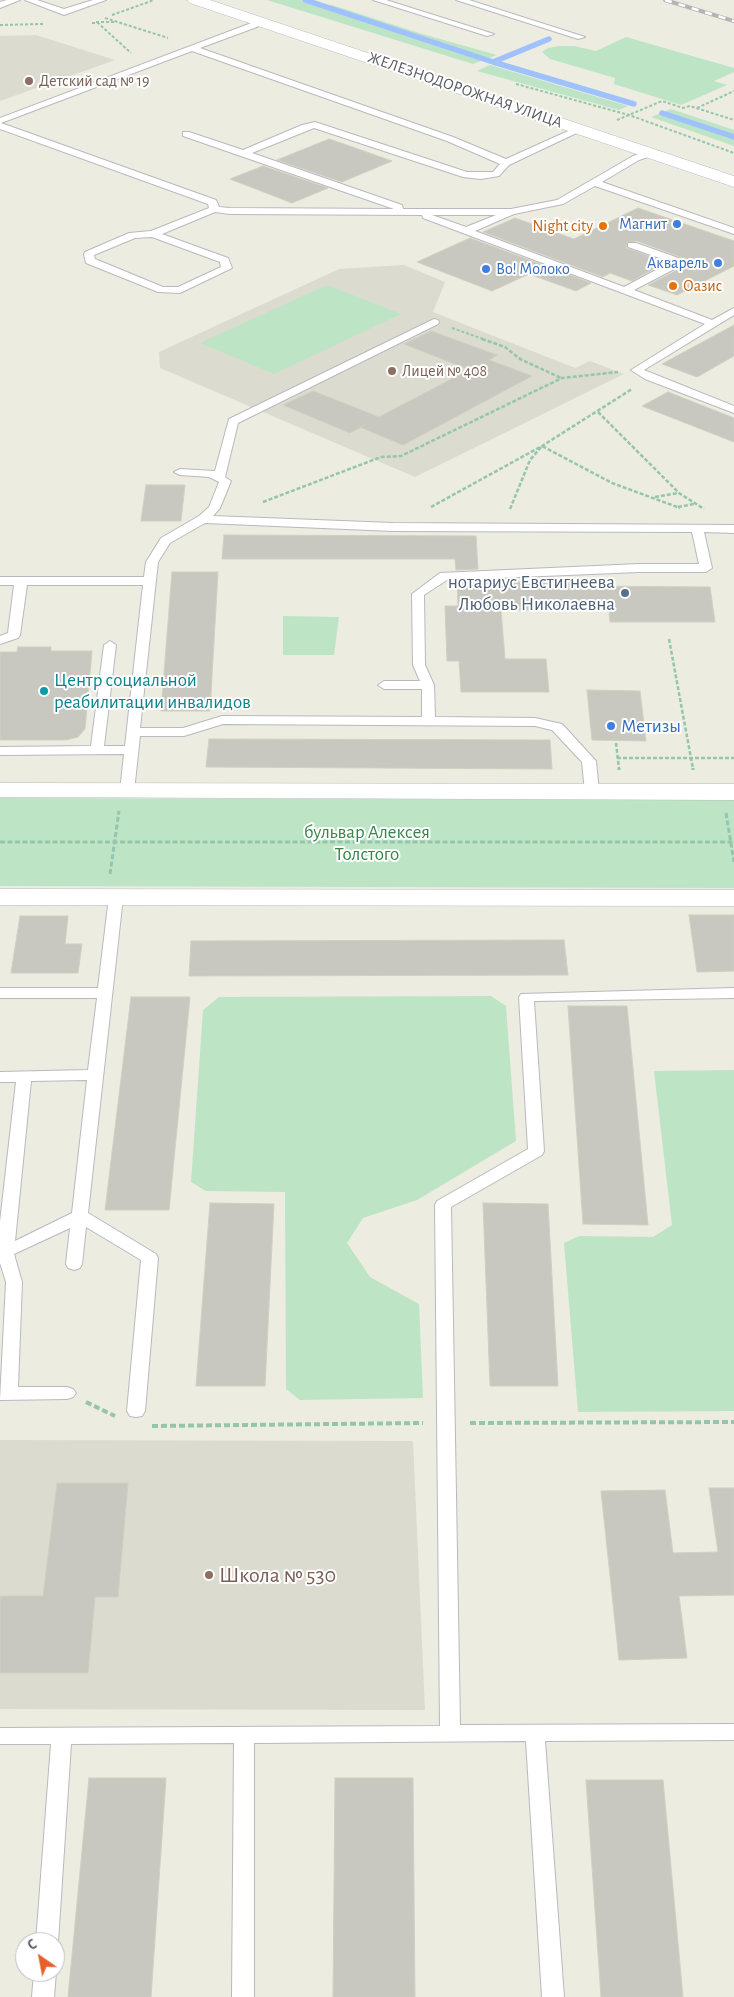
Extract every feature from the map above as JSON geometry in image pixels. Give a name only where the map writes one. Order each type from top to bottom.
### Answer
[{"type":"street","name":"ЖЕЛЕЗНОДОРОЖНАЯ УЛИЦА","points":[[195,0],[734,182]]},
{"type":"street","points":[[0,790],[124,797],[728,792]]},
{"type":"street","points":[[0,897],[113,887],[734,898]]},
{"type":"lane","points":[[0,5],[16,0]]},
{"type":"lane","points":[[29,0],[64,12],[102,0]]},
{"type":"lane","points":[[377,0],[490,34]]},
{"type":"lane","points":[[460,0],[581,37]]},
{"type":"lane","points":[[0,120],[262,22]]},
{"type":"lane","points":[[194,48],[450,139],[506,163]]},
{"type":"lane","points":[[0,126],[213,202],[214,209]]},
{"type":"lane","points":[[243,154],[305,127],[315,126],[466,175],[481,176],[496,174],[506,163],[584,130]]},
{"type":"lane","points":[[186,134],[468,230],[712,323]]},
{"type":"lane","points":[[468,230],[511,212],[560,202],[648,154]]},
{"type":"lane","points":[[594,182],[734,230]]},
{"type":"lane","points":[[153,234],[224,260],[227,268],[180,290],[162,290],[90,261],[89,254],[133,235],[153,234],[214,209],[230,211],[511,212]]},
{"type":"lane","points":[[626,290],[680,262],[632,245]]},
{"type":"lane","points":[[734,311],[636,370],[649,377],[734,410]]},
{"type":"lane","points":[[219,478],[233,421],[434,322]]},
{"type":"lane","points":[[124,797],[152,562],[165,541],[203,519],[214,508],[225,480],[211,474],[180,472]]},
{"type":"lane","points":[[203,519],[393,527],[734,529]]},
{"type":"lane","points":[[429,721],[428,685],[419,665],[418,594],[444,576],[639,568],[706,568],[697,529]]},
{"type":"lane","points":[[0,581],[150,581]]},
{"type":"lane","points":[[0,640],[14,635],[21,581]]},
{"type":"lane","points":[[97,750],[110,645]]},
{"type":"lane","points":[[384,685],[428,685]]},
{"type":"lane","points":[[133,732],[184,732],[222,720],[535,722],[557,727],[589,761],[592,792]]},
{"type":"lane","points":[[0,750],[131,750]]},
{"type":"lane","points":[[74,1264],[105,993],[113,887]]},
{"type":"lane","points":[[0,993],[105,993]]},
{"type":"lane","points":[[450,1733],[443,1205],[536,1151],[526,996],[734,993]]},
{"type":"lane","points":[[0,1077],[96,1075]]},
{"type":"lane","points":[[24,1077],[5,1252],[7,1282],[4,1394],[67,1393]]},
{"type":"lane","points":[[5,1252],[80,1216]]},
{"type":"lane","points":[[80,1216],[150,1258],[136,1410]]},
{"type":"lane","points":[[0,1736],[734,1732]]},
{"type":"lane","points":[[534,1733],[553,1997]]},
{"type":"lane","points":[[243,1997],[244,1734]]},
{"type":"lane","points":[[48,1932],[62,1736]]},
{"type":"lane","points":[[43,1997],[44,1982]]},
{"type":"path","points":[[119,22],[95,22],[154,0]]},
{"type":"path","points":[[105,18],[176,40]]},
{"type":"path","points":[[516,85],[629,116],[734,152]]},
{"type":"path","points":[[696,108],[734,91]]},
{"type":"path","points":[[584,130],[629,116],[664,101],[683,108],[690,106],[734,120]]},
{"type":"path","points":[[434,322],[505,347],[520,360],[562,378]]},
{"type":"path","points":[[257,504],[381,457],[401,456],[562,378],[636,370]]},
{"type":"path","points":[[393,527],[542,446],[598,412],[649,377]]},
{"type":"path","points":[[598,412],[678,493],[710,512]]},
{"type":"path","points":[[542,446],[612,483],[686,511]]},
{"type":"path","points":[[653,498],[678,493]]},
{"type":"path","points":[[678,507],[694,504]]},
{"type":"path","points":[[670,639],[694,773]]},
{"type":"path","points":[[616,743],[620,773]]},
{"type":"path","points":[[617,758],[734,758]]},
{"type":"path","points":[[728,792],[734,862]]},
{"type":"path","points":[[113,887],[114,842],[124,797]]},
{"type":"path","points":[[0,842],[732,842]]},
{"type":"path","points":[[67,1393],[118,1418]]},
{"type":"shaded area","name":"Детский сад № 19","points":[[36,35],[115,60],[0,101],[0,36]]},
{"type":"shaded area","name":"Лицей № 408","points":[[404,265],[445,282],[433,312],[575,368],[590,361],[624,374],[415,477],[160,368],[159,352],[339,269]]},
{"type":"shaded area","name":"Школа № 530","points":[[0,1440],[413,1441],[425,1710],[0,1709]]},
{"type":"green space","points":[[267,0],[300,0],[315,5],[332,5],[419,33],[497,55],[473,64]]},
{"type":"green space","points":[[626,37],[734,68],[734,72],[714,81],[727,85],[681,105],[614,84],[615,78],[550,59],[542,52],[548,48],[560,46],[574,46],[596,51]]},
{"type":"green space","points":[[490,65],[628,106],[619,110],[477,71]]},
{"type":"green space","points":[[671,109],[734,130],[734,146],[651,117]]},
{"type":"green space","points":[[327,285],[401,314],[274,374],[200,343]]},
{"type":"green space","points":[[283,616],[339,617],[334,655],[283,655]]},
{"type":"green space","name":"бульвар Алексея Толстого","points":[[0,798],[734,800],[734,888],[0,886]]},
{"type":"green space","points":[[491,996],[506,1006],[516,1141],[417,1200],[363,1218],[347,1243],[370,1277],[419,1304],[423,1398],[300,1400],[286,1389],[285,1192],[206,1191],[191,1182],[203,1010],[219,997]]},
{"type":"green space","points":[[734,1070],[734,1411],[578,1412],[564,1243],[579,1236],[653,1237],[672,1225],[654,1071]]},
{"type":"building","points":[[329,139],[392,161],[342,182],[277,160]]},
{"type":"building","points":[[263,166],[328,188],[292,203],[230,179]]},
{"type":"building","points":[[638,208],[734,241],[734,266],[677,295],[648,285],[685,266],[686,259],[637,241],[627,242],[626,248],[666,262],[632,281],[610,273],[603,277],[483,232],[515,218],[574,239]]},
{"type":"building","points":[[470,238],[591,283],[576,291],[529,274],[492,291],[417,262]]},
{"type":"building","points":[[734,325],[734,356],[697,377],[662,364]]},
{"type":"building","points":[[431,331],[497,355],[489,360],[532,376],[403,445],[361,427],[350,433],[283,405],[313,391],[379,417],[469,370],[404,344]]},
{"type":"building","points":[[668,392],[734,418],[734,442],[642,406]]},
{"type":"building","points":[[146,485],[185,485],[181,521],[141,521]]},
{"type":"building","points":[[224,535],[476,536],[478,569],[456,570],[455,559],[222,559]]},
{"type":"building","points":[[172,572],[218,572],[210,711],[161,711]]},
{"type":"building","points":[[457,581],[581,583],[581,586],[710,587],[715,622],[610,622],[609,610],[501,610],[505,659],[546,659],[549,692],[461,692],[459,661],[447,661],[445,606],[458,606]]},
{"type":"building","name":"Центр социальной реабилитации инвалидов","points":[[18,647],[51,647],[51,651],[92,651],[85,729],[78,737],[66,740],[0,740],[0,652],[17,652]]},
{"type":"building","points":[[587,690],[640,691],[646,741],[592,740]]},
{"type":"building","points":[[209,739],[550,740],[552,769],[206,767]]},
{"type":"building","points":[[689,915],[734,915],[734,971],[697,972]]},
{"type":"building","points":[[20,916],[68,916],[65,944],[82,944],[78,973],[11,973]]},
{"type":"building","points":[[564,940],[568,975],[189,976],[191,941]]},
{"type":"building","points":[[131,997],[190,997],[169,1210],[105,1210]]},
{"type":"building","points":[[568,1006],[627,1006],[648,1225],[583,1224]]},
{"type":"building","points":[[210,1203],[274,1204],[265,1386],[196,1386]]},
{"type":"building","points":[[483,1203],[548,1204],[558,1386],[490,1386]]},
{"type":"building","points":[[57,1483],[128,1483],[118,1597],[95,1597],[88,1673],[0,1673],[0,1596],[43,1596]]},
{"type":"building","points":[[709,1488],[734,1488],[734,1595],[679,1596],[687,1658],[619,1660],[601,1491],[665,1490],[673,1553],[718,1552]]},
{"type":"building","points":[[89,1778],[166,1778],[151,1997],[68,1997]]},
{"type":"building","points":[[335,1778],[413,1778],[415,1997],[333,1997]]},
{"type":"building","points":[[586,1780],[663,1780],[683,1997],[601,1997]]},
{"type":"waterway","points":[[305,0],[493,62]]},
{"type":"waterway","points":[[493,62],[549,39]]},
{"type":"waterway","points":[[493,62],[634,104]]},
{"type":"waterway","points":[[662,113],[734,137]]},
{"type":"railway","points":[[665,0],[734,21]]},
{"type":"place","name":"Детский сад № 19","points":[[29,81]]},
{"type":"place","name":"Магнит","points":[[677,224]]},
{"type":"place","name":"Night city","points":[[603,226]]},
{"type":"place","name":"Акварель","points":[[718,263]]},
{"type":"place","name":"Во! Молоко","points":[[486,269]]},
{"type":"place","name":"Оазис","points":[[673,286]]},
{"type":"place","name":"Лицей № 408","points":[[392,371]]},
{"type":"place","name":"нотариус Евстигнеева Любовь Николаевна","points":[[625,593]]},
{"type":"place","name":"Центр социальной реабилитации инвалидов","points":[[44,691]]},
{"type":"place","name":"Метизы","points":[[611,726]]},
{"type":"place","name":"Школа № 530","points":[[209,1575]]}]
